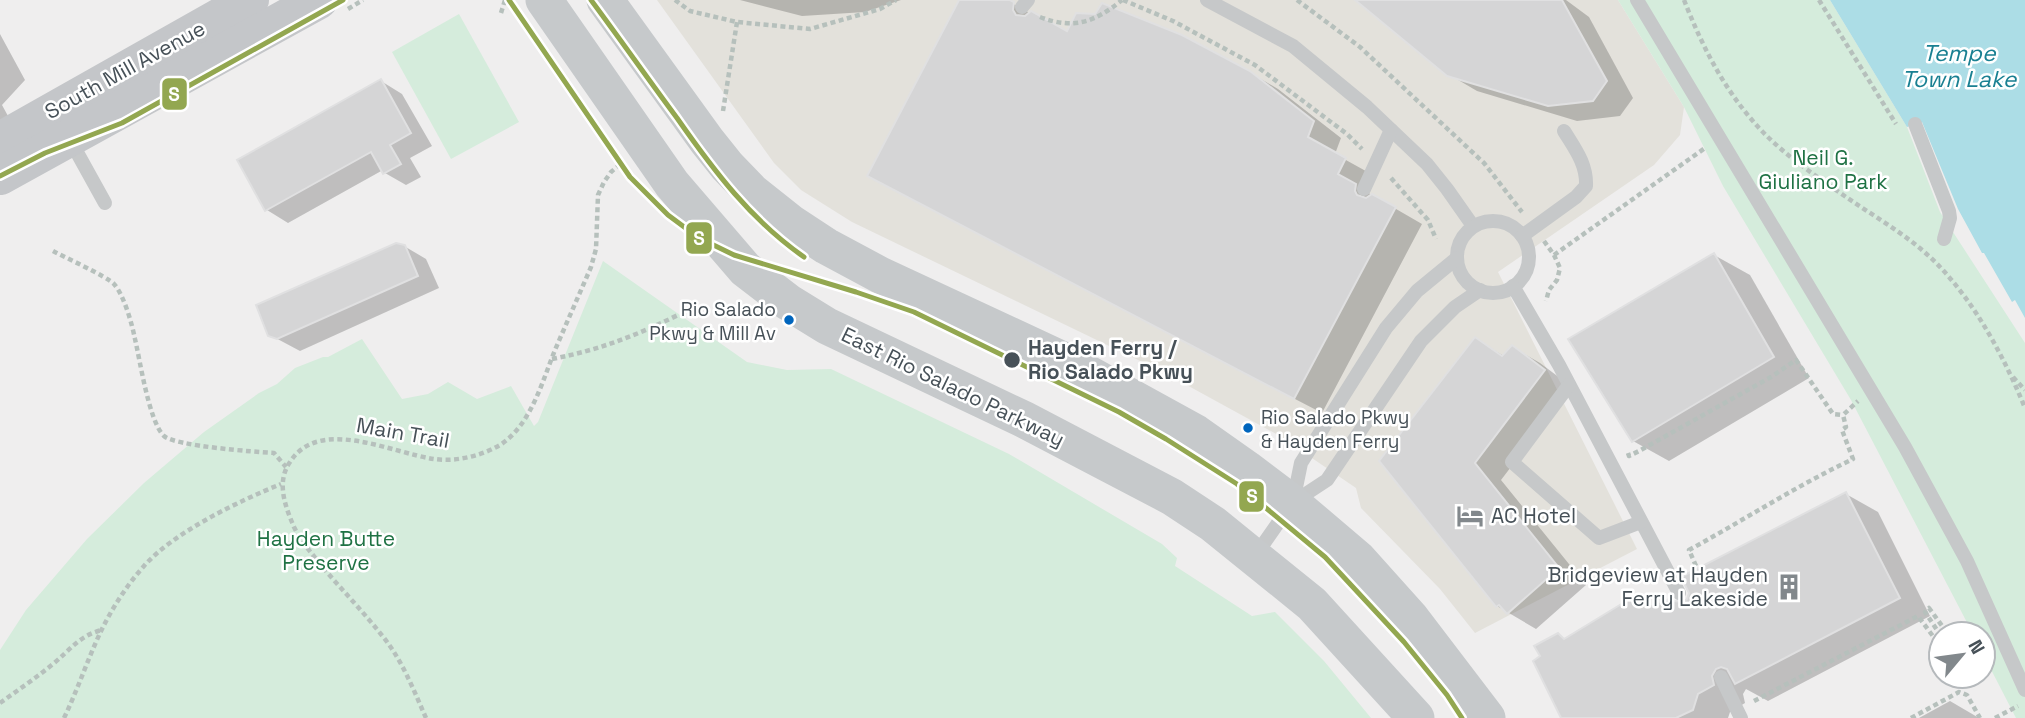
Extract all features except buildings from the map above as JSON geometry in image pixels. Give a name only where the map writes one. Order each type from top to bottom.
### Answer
[{"type":"main road","name":"South Mill Avenue","points":[[0,141],[250,0]]},
{"type":"main road","name":"South Mill Avenue","points":[[0,176],[319,0]]},
{"type":"main road","name":"East Rio Salado Parkway","points":[[544,0],[672,184],[745,269],[827,326],[1023,419],[1172,497],[1213,524],[1312,604],[1416,718]]},
{"type":"main road","points":[[605,0],[727,166],[752,192],[826,246],[880,275],[1065,362],[1196,433],[1293,503],[1358,559],[1410,617],[1488,718]]},
{"type":"lane","points":[[1207,0],[1293,46],[1367,107],[1427,164],[1473,226]]},
{"type":"lane","points":[[1637,0],[1905,447],[1967,561],[2025,690]]},
{"type":"lane","points":[[1915,124],[1949,211],[1950,218],[1944,239]]},
{"type":"lane","points":[[1364,189],[1391,130]]},
{"type":"lane","points":[[1528,232],[1528,262],[1525,274],[1508,290],[1480,290],[1465,280],[1459,270],[1458,246],[1473,226],[1496,221],[1528,232],[1576,197],[1586,186],[1582,161],[1564,131]]},
{"type":"lane","points":[[69,136],[106,203]]},
{"type":"lane","points":[[1293,503],[1301,463],[1387,328],[1416,291],[1457,258]]},
{"type":"lane","points":[[1513,286],[1569,385],[1679,593]]},
{"type":"lane","points":[[1254,557],[1293,503],[1326,480],[1421,341],[1455,307],[1480,290]]},
{"type":"lane","points":[[1569,385],[1512,462],[1599,538],[1641,522]]},
{"type":"lane","points":[[1720,677],[1741,718]]},
{"type":"path","points":[[500,13],[505,0]]},
{"type":"path","points":[[675,0],[690,11],[737,22],[810,29],[880,9],[895,0]]},
{"type":"path","points":[[1025,3],[1033,15],[1056,23],[1080,23],[1104,15],[1123,0],[1255,65],[1347,134],[1428,220],[1436,239]]},
{"type":"path","points":[[1297,0],[1360,47],[1485,163],[1528,232],[1554,255],[1719,138]]},
{"type":"path","points":[[1684,0],[1713,65],[1752,121],[1804,168],[1913,243],[1939,266],[1964,295],[2010,373],[2025,408]]},
{"type":"path","points":[[1819,0],[1900,132]]},
{"type":"path","points":[[723,111],[737,22]]},
{"type":"path","points":[[552,359],[591,267],[596,249],[598,195],[611,172],[644,144]]},
{"type":"path","points":[[1939,266],[1944,239]]},
{"type":"path","points":[[53,251],[114,283],[131,321],[151,411],[164,436],[187,443],[274,453],[286,467],[281,484],[295,528],[305,546],[386,640],[408,677],[426,718]]},
{"type":"path","points":[[552,359],[582,353],[639,334],[678,315]]},
{"type":"path","name":"Main Trail","points":[[286,467],[294,454],[306,445],[347,439],[435,459],[470,457],[485,452],[510,438],[522,423],[552,359]]},
{"type":"path","points":[[1639,452],[1796,360],[1833,414],[1843,415],[1871,389]]},
{"type":"path","points":[[2010,373],[2025,390]]},
{"type":"path","points":[[1696,566],[1689,550],[1816,477],[1853,459],[1842,430],[1846,427],[1843,415]]},
{"type":"path","points":[[64,718],[102,630],[121,596],[144,566],[174,540],[249,497],[281,484]]},
{"type":"path","points":[[1930,620],[1925,612],[1929,608],[1938,620]]},
{"type":"path","points":[[1761,698],[1919,616],[1927,627]]},
{"type":"path","points":[[0,703],[54,663],[76,642],[90,633],[102,630]]},
{"type":"path","points":[[1911,718],[1959,692],[1967,695],[1980,718]]},
{"type":"path","points":[[1995,718],[2025,703]]},
{"type":"shaded area","points":[[657,0],[1618,0],[1684,107],[1680,135],[1654,165],[1498,272],[1637,549],[1475,633],[1440,589],[1361,508],[1356,488],[1278,435],[1163,372],[852,222],[801,190],[774,163]]},
{"type":"green space","name":"Neil G. Giuliano Park","points":[[1618,0],[1830,0],[1907,127],[1940,212],[2025,343],[2025,718],[2016,718],[1997,681],[1997,620],[1966,620],[1851,400],[1723,186],[1684,107]]},
{"type":"green space","points":[[459,14],[519,122],[451,159],[392,52]]},
{"type":"green space","name":"Hayden Butte Preserve","points":[[603,261],[747,362],[787,370],[831,369],[1009,454],[1162,544],[1177,558],[1175,566],[1252,616],[1275,612],[1324,661],[1371,718],[0,718],[0,650],[26,610],[87,539],[144,483],[204,432],[259,393],[277,384],[295,368],[328,357],[362,339],[402,399],[428,394],[448,382],[477,399],[511,386],[534,426],[538,422]]},
{"type":"water","name":"Tempe Town Lake","points":[[1830,0],[2025,0],[2025,318],[2015,300],[2012,302],[1958,209],[1922,122],[1907,127]]},
{"type":"transit line","name":"S","points":[[0,176],[45,153],[122,123],[343,0]]},
{"type":"transit line","name":"S","points":[[509,0],[630,177],[668,215],[699,238],[734,255],[914,312],[1119,412],[1166,439],[1237,484],[1325,557],[1404,642],[1462,718]]},
{"type":"transit line","name":"S","points":[[591,0],[719,176],[750,211],[804,257]]},
{"type":"place","name":"Rio Salado Pkwy & Mill Av","points":[[789,320]]},
{"type":"place","name":"Hayden Ferry / Rio Salado Pkwy","points":[[1012,360]]},
{"type":"place","name":"Rio Salado Pkwy & Hayden Ferry","points":[[1248,428]]},
{"type":"place","name":"AC Hotel","points":[[1470,516]]},
{"type":"place","name":"Bridgeview at Hayden Ferry Lakeside","points":[[1789,587]]}]
